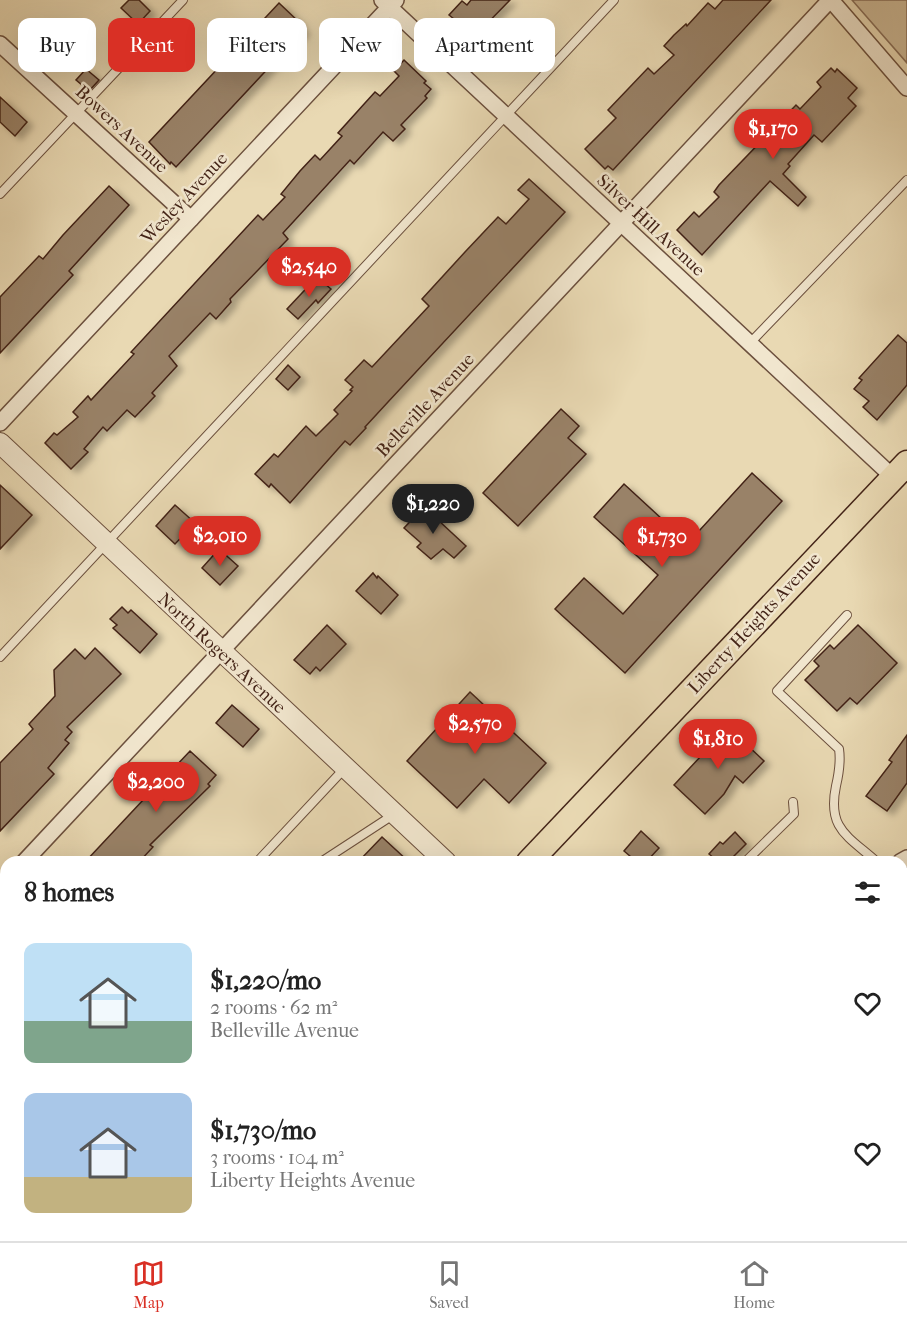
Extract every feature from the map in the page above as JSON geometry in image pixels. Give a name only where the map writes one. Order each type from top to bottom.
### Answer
[{"type":"main road","name":"Liberty Heights Avenue","points":[[535,856],[900,470]]},
{"type":"street","points":[[831,0],[907,88]]},
{"type":"street","name":"Belleville Avenue","points":[[30,856],[831,0]]},
{"type":"street","name":"Silver Hill Avenue","points":[[389,2],[506,116],[750,344],[900,470]]},
{"type":"street","name":"Wesley Avenue","points":[[0,423],[389,2]]},
{"type":"street","name":"Bowers Avenue","points":[[0,44],[190,219]]},
{"type":"street","name":"North Rogers Avenue","points":[[0,442],[220,652],[440,856]]},
{"type":"lane","points":[[0,194],[183,0]]},
{"type":"lane","points":[[0,657],[614,0]]},
{"type":"lane","points":[[750,344],[907,180]]},
{"type":"lane","points":[[847,615],[777,691],[839,749],[841,761],[832,803],[834,817],[839,829],[870,856]]},
{"type":"lane","points":[[263,856],[346,768]]},
{"type":"lane","points":[[751,856],[794,814],[793,802]]},
{"type":"lane","points":[[330,856],[394,814]]},
{"type":"shaded area","points":[[852,0],[907,0],[907,63]]},
{"type":"building","points":[[129,0],[139,0],[150,11],[144,18],[132,18],[121,8]]},
{"type":"building","points":[[471,0],[510,0],[492,18],[453,18],[449,15],[462,1],[467,5]]},
{"type":"building","points":[[723,0],[771,0],[613,170],[608,166],[605,169],[585,149],[616,118],[608,110],[648,68],[654,74],[674,55],[664,46],[674,35],[686,24],[687,26],[708,3],[715,9]]},
{"type":"building","points":[[279,3],[295,18],[265,18]]},
{"type":"building","points":[[404,60],[431,89],[425,96],[427,98],[401,125],[405,129],[393,141],[383,132],[354,164],[350,160],[283,233],[288,239],[230,299],[231,302],[216,319],[210,313],[169,356],[177,366],[152,393],[155,396],[135,417],[127,410],[107,431],[103,427],[84,449],[88,452],[71,469],[45,443],[54,433],[57,435],[78,417],[73,412],[88,396],[91,400],[134,354],[131,352],[258,215],[263,220],[285,197],[281,194],[315,155],[320,160],[342,136],[338,133],[375,92],[380,96],[399,76],[395,72],[402,72]]},
{"type":"building","points":[[831,68],[835,72],[837,69],[857,88],[848,98],[856,106],[822,142],[814,135],[788,164],[790,166],[783,174],[806,197],[798,206],[770,181],[702,255],[677,230],[694,212],[699,217],[719,197],[714,192],[719,185],[796,105],[800,109],[821,87],[817,82]]},
{"type":"building","points":[[83,72],[90,72],[99,80],[89,91],[76,80]]},
{"type":"building","points":[[214,72],[265,72],[176,167],[171,162],[170,164],[149,142]]},
{"type":"building","points":[[0,97],[27,122],[15,136],[0,122]]},
{"type":"building","points":[[529,179],[565,212],[350,445],[345,441],[290,503],[271,484],[269,487],[255,474],[274,454],[278,457],[306,426],[316,436],[338,414],[334,410],[353,387],[345,380],[364,360],[372,367],[429,306],[422,299],[465,252],[498,217],[506,224],[529,199],[518,190]]},
{"type":"building","points":[[109,186],[129,205],[69,271],[73,275],[0,353],[0,297],[39,256],[43,259]]},
{"type":"building","points":[[317,277],[331,289],[318,303],[316,300],[298,319],[287,309]]},
{"type":"building","points":[[898,335],[907,343],[907,385],[877,420],[863,407],[869,401],[854,389],[862,380],[859,378]]},
{"type":"building","points":[[288,365],[300,377],[288,390],[276,379]]},
{"type":"building","points":[[561,409],[579,426],[568,438],[586,454],[518,526],[483,493]]},
{"type":"building","points":[[752,473],[782,501],[625,673],[555,609],[584,578],[623,614],[658,575],[594,517],[624,484],[688,543]]},
{"type":"building","points":[[0,485],[32,515],[0,549]]},
{"type":"building","points":[[175,505],[195,523],[175,544],[156,526]]},
{"type":"building","points":[[424,507],[466,546],[454,558],[443,549],[431,559],[417,547],[421,543],[404,528]]},
{"type":"building","points":[[219,549],[238,566],[220,585],[202,568]]},
{"type":"building","points":[[373,573],[398,595],[381,614],[356,591]]},
{"type":"building","points":[[122,607],[128,613],[131,610],[157,634],[140,653],[113,628],[117,625],[110,619]]},
{"type":"building","points":[[327,625],[346,644],[320,671],[316,667],[310,674],[294,660]]},
{"type":"building","points":[[858,625],[897,663],[857,704],[850,698],[837,711],[805,680],[819,666],[814,661],[830,645],[834,649]]},
{"type":"building","points":[[95,648],[121,674],[67,727],[72,732],[65,740],[69,743],[48,768],[54,774],[0,831],[0,763],[33,729],[29,724],[55,696],[54,670],[75,649],[85,659]]},
{"type":"building","points":[[470,692],[546,763],[509,803],[484,779],[457,808],[407,761]]},
{"type":"building","points":[[232,705],[259,729],[243,747],[216,723]]},
{"type":"building","points":[[728,727],[764,761],[743,783],[735,776],[724,794],[705,814],[674,785]]},
{"type":"building","points":[[907,735],[907,783],[887,811],[866,796],[892,762],[889,760]]},
{"type":"building","points":[[190,751],[216,775],[208,784],[210,786],[150,845],[153,847],[145,856],[91,856],[144,799],[142,797],[153,784],[156,787]]},
{"type":"building","points":[[641,831],[659,848],[652,856],[630,856],[624,851]]},
{"type":"building","points":[[735,832],[746,844],[734,856],[709,854],[720,842],[723,844]]},
{"type":"building","points":[[382,837],[403,856],[364,856]]}]
